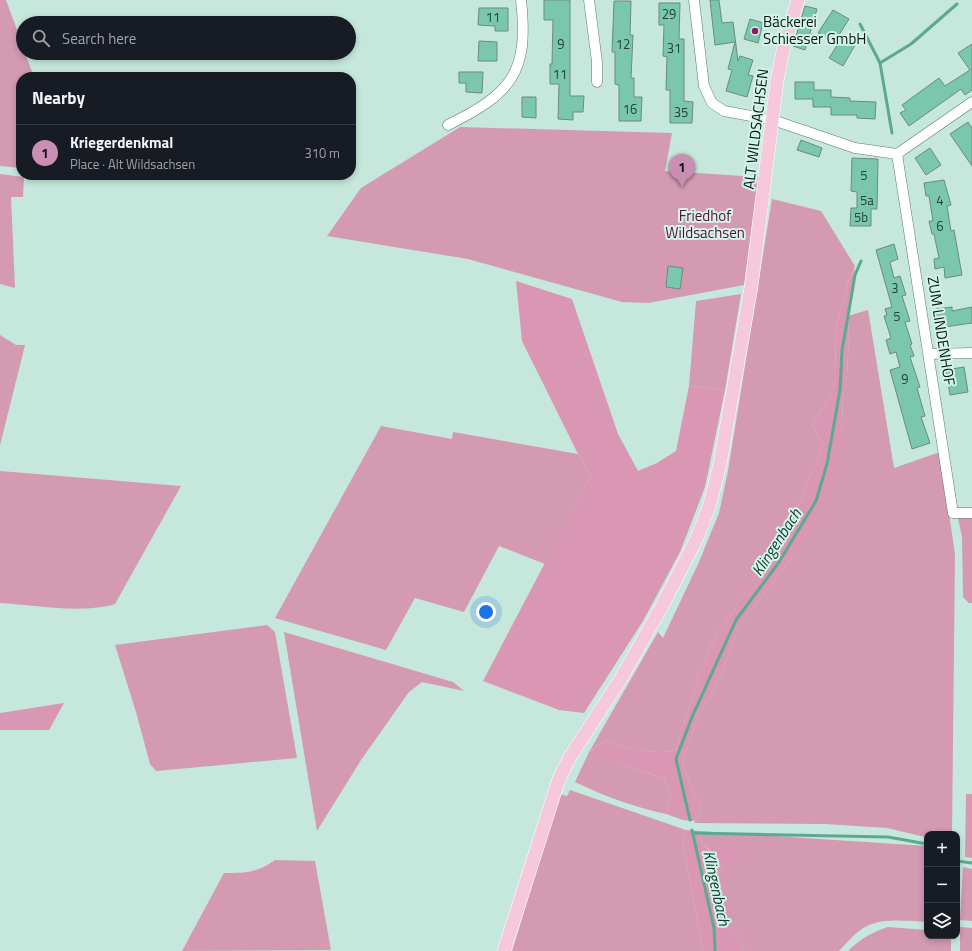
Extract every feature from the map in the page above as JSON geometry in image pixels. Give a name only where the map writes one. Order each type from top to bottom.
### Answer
[{"type":"main road","name":"ALT WILDSACHSEN","points":[[504,951],[559,779],[570,757],[620,680],[661,608],[696,540],[709,507],[720,464],[751,288],[777,81],[784,46],[798,0]]},
{"type":"street","points":[[448,125],[478,110],[491,101],[510,80],[516,68],[523,41],[524,27],[521,0]]},
{"type":"street","points":[[589,0],[597,62],[597,82]]},
{"type":"street","points":[[694,0],[704,86],[712,102],[724,111],[773,120],[855,148],[897,154],[971,106]]},
{"type":"street","name":"ZUM LINDENHOF","points":[[897,154],[953,513],[972,513]]},
{"type":"street","points":[[929,354],[972,353]]},
{"type":"green space","points":[[0,0],[6,0],[16,27],[16,60],[28,60],[32,72],[16,72],[16,168],[0,166]]},
{"type":"green space","name":"Friedhof Wildsachsen","points":[[460,127],[672,133],[665,171],[759,177],[744,285],[648,303],[622,302],[468,259],[327,236],[361,188]]},
{"type":"green space","points":[[0,174],[16,176],[16,180],[24,180],[23,197],[11,197],[15,288],[0,284]]},
{"type":"green space","points":[[772,199],[821,211],[855,266],[848,282],[835,333],[836,378],[829,398],[812,425],[823,444],[787,532],[761,566],[755,586],[742,587],[735,610],[716,635],[700,671],[676,749],[650,752],[623,746],[606,740],[590,751],[620,765],[664,778],[671,798],[666,814],[619,801],[575,782],[589,752],[658,632],[663,638],[699,562],[719,513],[728,471]]},
{"type":"green space","points":[[741,294],[725,390],[689,386],[696,301]]},
{"type":"green space","points":[[868,310],[894,468],[940,452],[955,554],[952,831],[924,831],[924,837],[887,828],[825,824],[694,823],[702,808],[691,787],[682,763],[700,711],[716,687],[740,624],[795,554],[836,453],[842,422],[843,399],[847,375],[849,339],[848,316]]},
{"type":"green space","points":[[0,335],[16,345],[25,345],[0,445]]},
{"type":"green space","points":[[381,426],[452,439],[453,432],[578,454],[591,475],[545,564],[499,546],[464,612],[415,598],[386,650],[275,618]]},
{"type":"green space","points":[[0,471],[181,486],[115,604],[102,607],[74,609],[43,607],[0,603]]},
{"type":"green space","points":[[958,518],[972,518],[972,603],[969,603],[963,597],[962,537]]},
{"type":"green space","points":[[267,625],[275,632],[297,758],[156,771],[150,764],[136,712],[115,645]]},
{"type":"green space","points":[[284,632],[453,682],[464,691],[422,682],[409,692],[361,760],[317,831]]},
{"type":"green space","points":[[570,790],[686,830],[682,838],[703,951],[512,951],[560,794],[567,796]]},
{"type":"green space","points":[[966,794],[972,794],[972,858],[965,857]]},
{"type":"green space","points":[[698,831],[924,846],[924,922],[897,921],[874,923],[859,931],[839,951],[742,951],[746,944],[717,910],[725,899],[715,880],[724,866],[700,840]]},
{"type":"green space","points":[[275,860],[315,861],[331,950],[182,951],[224,873],[238,873],[256,870]]},
{"type":"green space","points":[[963,867],[972,869],[972,921],[960,920]]},
{"type":"green space","points":[[888,927],[924,930],[924,939],[951,939],[951,951],[848,951],[866,936]]},
{"type":"green space","points":[[960,927],[972,928],[972,951],[960,951]]},
{"type":"shaded area","points":[[855,267],[848,316],[849,339],[847,375],[843,399],[842,422],[831,489],[813,525],[795,554],[740,624],[716,687],[700,711],[682,763],[691,787],[702,808],[695,821],[683,820],[666,814],[671,798],[664,778],[620,765],[589,752],[606,740],[623,746],[650,752],[676,749],[700,671],[716,635],[735,610],[742,586],[755,586],[760,566],[787,532],[823,444],[812,425],[829,398],[836,378],[835,333],[848,282]]},
{"type":"shaded area","points":[[516,281],[572,299],[618,434],[638,471],[657,463],[676,451],[689,386],[725,390],[705,487],[680,552],[643,621],[584,713],[559,710],[483,681],[591,475],[578,454],[522,341]]},
{"type":"shaded area","points":[[64,703],[49,730],[0,730],[0,713]]},
{"type":"shaded area","points":[[686,830],[698,831],[700,840],[711,853],[722,841],[734,843],[739,864],[724,866],[715,880],[725,899],[717,910],[746,944],[742,951],[703,951],[682,838]]},
{"type":"building","points":[[544,0],[570,0],[570,96],[584,96],[583,112],[573,112],[573,120],[558,119],[559,84],[550,84],[553,20],[544,20]]},
{"type":"building","points":[[710,0],[719,0],[722,23],[733,22],[738,61],[740,56],[753,60],[748,75],[753,76],[747,97],[726,91],[732,70],[728,69],[735,42],[715,45]]},
{"type":"building","points":[[614,1],[631,1],[630,35],[633,35],[631,78],[634,78],[634,97],[642,97],[641,121],[619,121],[619,85],[615,84],[615,52],[612,52]]},
{"type":"building","points":[[659,3],[680,3],[679,39],[684,39],[684,101],[693,102],[692,123],[670,123],[670,90],[666,90],[667,57],[663,56],[664,25],[659,25]]},
{"type":"building","points":[[805,6],[817,9],[805,50],[793,46]]},
{"type":"building","points":[[479,8],[508,8],[508,31],[495,31],[495,26],[478,25]]},
{"type":"building","points":[[833,10],[849,19],[839,35],[855,45],[843,66],[829,58],[838,44],[818,33]]},
{"type":"building","points":[[750,19],[763,23],[758,43],[744,39]]},
{"type":"building","points":[[479,41],[497,42],[497,61],[478,61]]},
{"type":"building","points":[[972,44],[972,90],[965,95],[961,89],[909,126],[900,113],[906,110],[902,105],[939,78],[945,86],[970,70],[958,53]]},
{"type":"building","points":[[459,72],[483,72],[482,93],[466,92],[466,83],[459,83]]},
{"type":"building","points":[[795,82],[814,82],[814,90],[831,90],[831,97],[850,98],[850,101],[876,102],[875,119],[857,118],[857,115],[831,115],[831,107],[813,107],[813,99],[795,99]]},
{"type":"building","points":[[522,97],[536,97],[536,118],[522,117]]},
{"type":"building","points":[[968,122],[972,128],[972,166],[950,134]]},
{"type":"building","points":[[801,140],[822,148],[819,157],[797,150]]},
{"type":"building","points":[[930,148],[941,165],[926,175],[915,158]]},
{"type":"building","points":[[852,158],[878,159],[877,209],[871,209],[871,226],[850,226],[851,208],[857,208],[857,192],[851,191]]},
{"type":"building","points":[[944,180],[951,205],[947,206],[951,231],[954,230],[962,275],[945,278],[944,267],[935,269],[934,259],[939,258],[934,234],[932,234],[929,221],[933,221],[929,196],[926,196],[924,183]]},
{"type":"building","points":[[894,244],[898,259],[890,262],[894,278],[900,276],[906,295],[902,296],[910,321],[905,322],[914,356],[910,357],[920,387],[917,388],[925,416],[921,417],[930,443],[912,449],[890,370],[900,367],[896,352],[890,354],[886,340],[891,338],[884,316],[887,315],[885,309],[892,307],[876,250]]},
{"type":"building","points":[[668,266],[683,268],[680,289],[666,287]]},
{"type":"building","points":[[952,307],[952,311],[972,307],[972,323],[944,327],[944,324],[936,326],[936,309]]},
{"type":"building","points":[[964,367],[968,392],[950,395],[946,370]]},
{"type":"waterway","points":[[880,63],[911,44],[957,4]]},
{"type":"waterway","name":"Klingenbach","points":[[860,24],[880,63],[892,133]]},
{"type":"waterway","name":"Klingenbach","points":[[690,820],[676,759],[692,717],[736,620],[779,562],[816,501],[827,464],[840,390],[842,350],[855,275],[861,261]]},
{"type":"waterway","name":"Klingenbach","points":[[692,830],[714,928],[715,951]]},
{"type":"waterway","points":[[693,833],[888,837],[924,843]]},
{"type":"waterway","points":[[960,861],[972,863]]},
{"type":"place","name":"Bäckerei Schiesser GmbH","points":[[755,31]]},
{"type":"place","name":"Kriegerdenkmal","points":[[682,187]]}]
